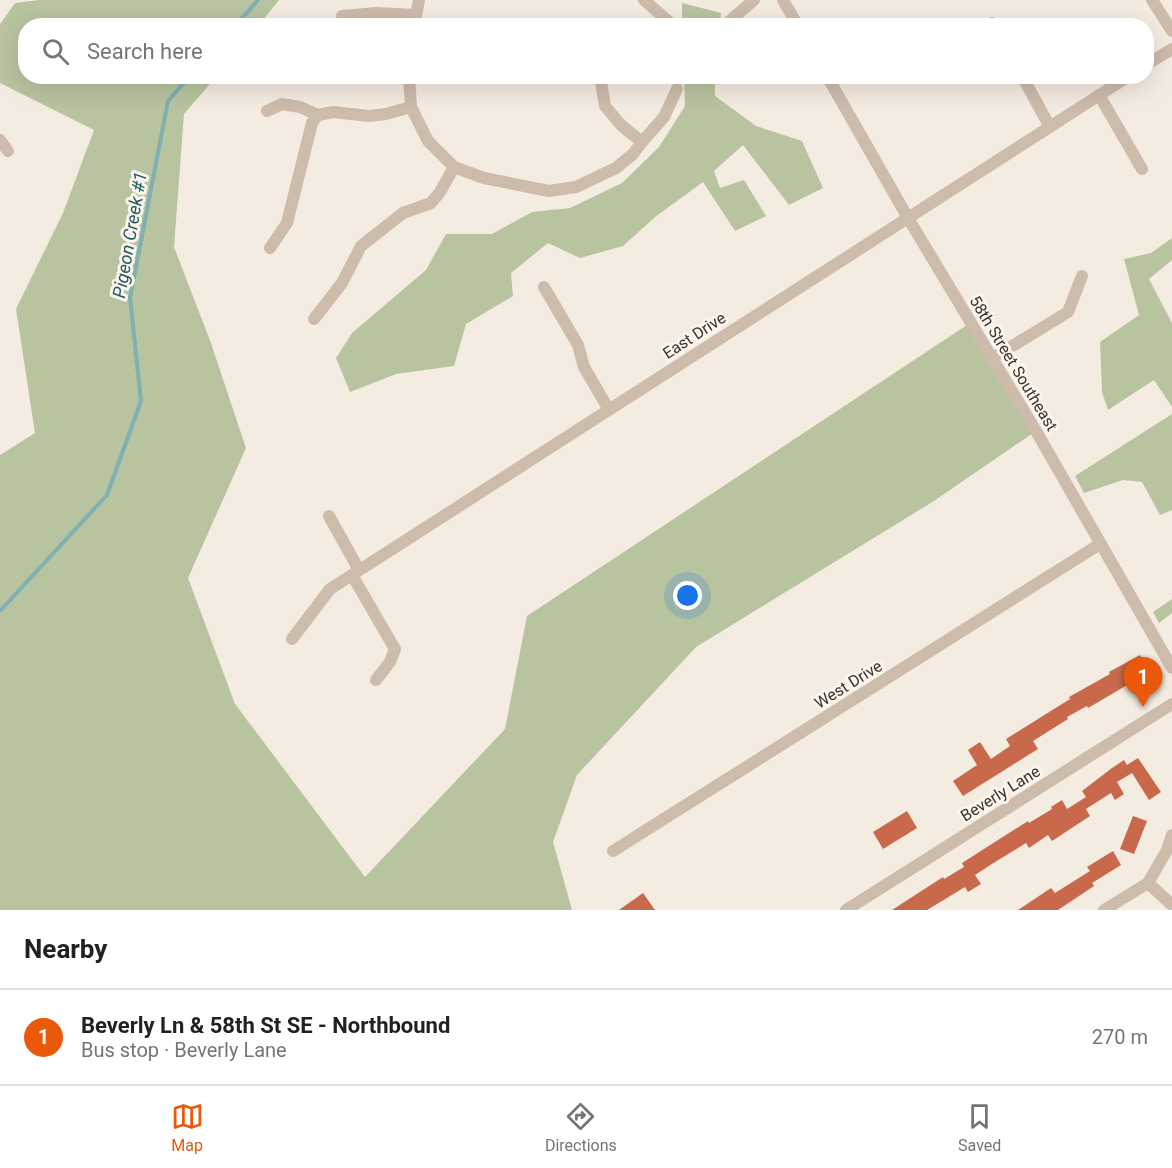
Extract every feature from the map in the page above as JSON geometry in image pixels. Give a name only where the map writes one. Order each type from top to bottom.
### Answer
[{"type":"street","points":[[415,18],[419,0]]},
{"type":"street","points":[[644,0],[665,18]]},
{"type":"street","points":[[732,18],[754,0]]},
{"type":"street","points":[[783,0],[793,18]]},
{"type":"street","points":[[1152,0],[1172,31]]},
{"type":"street","points":[[342,16],[377,13],[404,18]]},
{"type":"street","points":[[1154,60],[1172,49]]},
{"type":"street","points":[[410,84],[411,107],[428,141],[454,167],[484,178],[549,190],[576,187],[616,168],[633,154],[664,117],[677,89]]},
{"type":"street","points":[[601,84],[605,106],[621,125],[642,141]]},
{"type":"street","name":"58th Street Southeast","points":[[832,84],[991,359],[1036,431],[1172,668]]},
{"type":"street","points":[[1026,84],[1050,127]]},
{"type":"street","name":"East Drive","points":[[292,639],[330,589],[1117,84]]},
{"type":"street","points":[[1100,95],[1142,169]]},
{"type":"street","points":[[267,111],[282,104],[300,107],[318,115],[333,112],[377,115],[411,107]]},
{"type":"street","points":[[270,248],[287,224],[312,123],[318,115]]},
{"type":"street","points":[[0,140],[8,151]]},
{"type":"street","points":[[314,320],[342,283],[361,246],[403,213],[431,203],[454,167]]},
{"type":"street","points":[[991,359],[1068,312],[1082,276]]},
{"type":"street","points":[[543,287],[578,345],[584,367],[609,410]]},
{"type":"street","points":[[329,516],[394,649],[390,662],[376,680]]},
{"type":"street","name":"West Drive","points":[[613,851],[1100,544]]},
{"type":"street","name":"Beverly Lane","points":[[846,910],[1172,704]]},
{"type":"street","points":[[1104,910],[1148,883],[1167,850],[1172,835]]},
{"type":"street","points":[[1148,883],[1172,906]]},
{"type":"green space","points":[[39,0],[279,0],[265,18],[18,18],[18,84],[210,84],[184,114],[174,247],[211,343],[246,448],[188,578],[235,704],[365,877],[505,729],[527,616],[970,323],[1036,431],[934,501],[696,647],[577,775],[553,842],[572,910],[0,910],[0,455],[35,433],[16,309],[63,213],[94,130],[0,83],[0,24],[15,3]]},
{"type":"green space","points":[[682,3],[721,13],[721,18],[682,18]]},
{"type":"green space","points":[[684,84],[715,84],[715,96],[756,126],[802,141],[823,188],[789,205],[743,145],[714,171],[720,188],[744,180],[766,216],[735,231],[703,182],[655,217],[623,246],[580,258],[548,243],[511,273],[513,296],[466,324],[454,366],[396,374],[350,392],[336,358],[352,333],[426,270],[446,234],[492,234],[532,212],[570,208],[622,183],[659,147],[685,106]]},
{"type":"green space","points":[[1172,238],[1172,260],[1149,279],[1172,323],[1172,407],[1154,380],[1108,410],[1102,392],[1100,342],[1139,315],[1124,259],[1151,253]]},
{"type":"green space","points":[[1172,414],[1172,510],[1160,515],[1142,482],[1123,480],[1084,493],[1075,476]]},
{"type":"green space","points":[[1172,599],[1172,613],[1159,623],[1153,612]]},
{"type":"building","points":[[1140,655],[1154,682],[1140,690],[1134,681],[1088,708],[1087,706],[1067,717],[1068,719],[1033,741],[1038,749],[963,796],[953,781],[977,765],[968,750],[980,742],[991,759],[1010,746],[1006,739],[1070,699],[1069,697]]},
{"type":"building","points":[[1138,758],[1161,792],[1149,800],[1132,773],[1117,782],[1124,794],[1115,800],[1111,793],[1086,809],[1090,816],[1052,841],[1048,835],[1029,848],[1026,843],[995,862],[975,875],[981,884],[968,892],[965,887],[927,910],[892,910],[943,877],[944,879],[964,867],[962,863],[1028,821],[1029,823],[1052,809],[1051,807],[1062,800],[1067,809],[1086,797],[1082,791],[1112,768],[1124,760],[1127,765]]},
{"type":"building","points":[[907,811],[917,828],[883,849],[873,832]]},
{"type":"building","points":[[1133,816],[1147,821],[1134,854],[1120,849]]},
{"type":"building","points":[[1113,851],[1121,865],[1092,883],[1094,886],[1058,910],[1018,910],[1051,888],[1055,893],[1090,871],[1087,867]]},
{"type":"building","points":[[643,893],[655,910],[619,910]]},
{"type":"waterway","name":"Pigeon Creek #1","points":[[242,18],[258,0]]},
{"type":"waterway","name":"Pigeon Creek #1","points":[[0,611],[107,495],[141,401],[130,298],[168,101],[183,84]]},
{"type":"place","name":"Beverly Ln & 58th St SE - Northbound","points":[[1143,707]]}]
